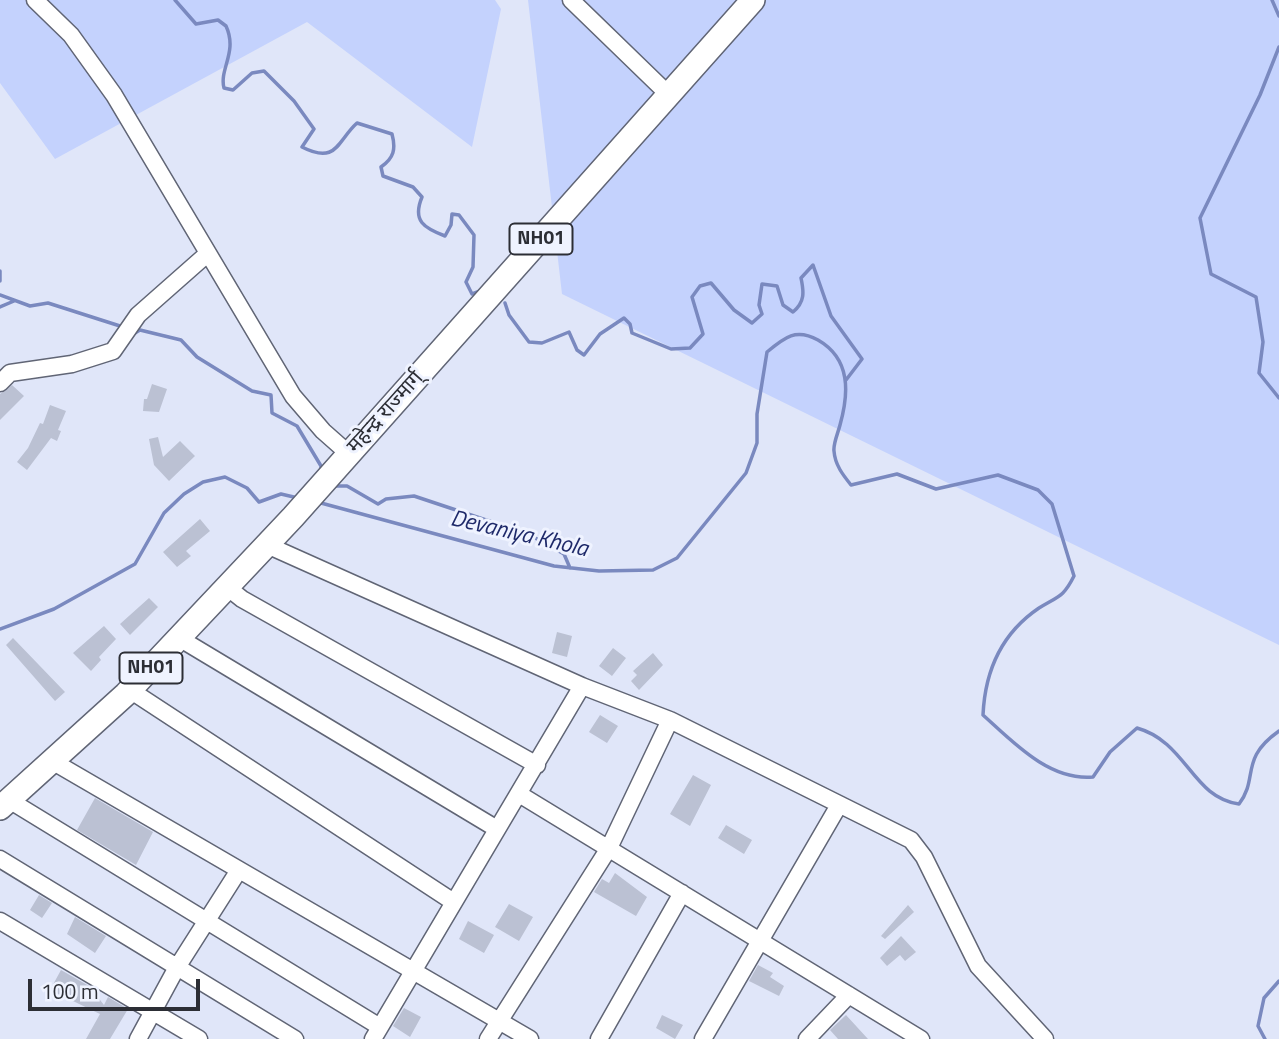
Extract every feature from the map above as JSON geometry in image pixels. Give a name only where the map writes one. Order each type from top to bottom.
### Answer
[{"type":"highway","name":"महेन्द्र राज्मार्ग्","points":[[5,804],[130,690],[267,545],[753,0]]},
{"type":"street","points":[[36,0],[71,35],[114,95],[206,255],[293,396],[315,423],[349,454]]},
{"type":"street","points":[[571,0],[669,95]]},
{"type":"street","points":[[0,383],[10,373],[72,364],[113,351],[130,327],[206,255]]},
{"type":"street","points":[[267,545],[582,686],[670,720],[917,845],[978,966],[1045,1039]]},
{"type":"street","points":[[227,587],[242,599],[537,765]]},
{"type":"street","points":[[179,638],[497,830]]},
{"type":"street","points":[[5,804],[205,921],[376,1033],[582,686]]},
{"type":"street","points":[[130,690],[452,901]]},
{"type":"street","points":[[488,1039],[609,848],[670,720]]},
{"type":"street","points":[[52,761],[410,972],[530,1039]]},
{"type":"street","points":[[519,794],[921,1039]]},
{"type":"street","points":[[703,1039],[839,805]]},
{"type":"street","points":[[0,859],[176,969],[295,1039]]},
{"type":"street","points":[[138,1039],[176,969],[239,870]]},
{"type":"street","points":[[599,1039],[682,893]]},
{"type":"street","points":[[0,921],[199,1039]]},
{"type":"street","points":[[807,1039],[849,995]]},
{"type":"shaded area","points":[[0,0],[495,0],[501,9],[472,147],[307,22],[55,159],[0,83]]},
{"type":"shaded area","points":[[528,0],[1279,0],[1279,645],[562,294]]},
{"type":"building","points":[[152,384],[167,389],[159,412],[143,411],[144,399],[147,399]]},
{"type":"building","points":[[12,385],[24,396],[0,420],[0,394]]},
{"type":"building","points":[[50,405],[66,411],[58,430],[61,431],[57,441],[51,438],[27,470],[17,462],[28,448],[40,423],[43,424]]},
{"type":"building","points":[[158,437],[163,457],[180,441],[195,456],[169,481],[154,465],[149,439]]},
{"type":"building","points":[[200,519],[210,531],[186,551],[191,556],[177,567],[163,552]]},
{"type":"building","points":[[149,598],[158,607],[130,635],[120,624]]},
{"type":"building","points":[[104,626],[116,639],[99,657],[101,660],[91,671],[73,653]]},
{"type":"building","points":[[557,632],[572,636],[567,657],[552,653]]},
{"type":"building","points":[[13,638],[65,692],[55,701],[6,645]]},
{"type":"building","points":[[613,648],[626,658],[612,676],[599,666]]},
{"type":"building","points":[[653,653],[663,665],[639,690],[631,681],[637,675],[633,671]]},
{"type":"building","points":[[600,715],[618,726],[607,743],[589,732]]},
{"type":"building","points":[[693,775],[711,785],[690,826],[670,814]]},
{"type":"building","points":[[95,798],[153,832],[136,865],[77,830]]},
{"type":"building","points":[[726,825],[752,840],[744,854],[718,838]]},
{"type":"building","points":[[615,873],[647,897],[636,916],[594,892],[602,879],[609,883]]},
{"type":"building","points":[[39,895],[52,903],[42,918],[30,910]]},
{"type":"building","points":[[509,904],[533,917],[519,941],[495,927]]},
{"type":"building","points":[[908,905],[914,912],[885,939],[881,936]]},
{"type":"building","points":[[75,917],[106,936],[95,953],[67,934]]},
{"type":"building","points":[[468,921],[494,935],[484,953],[459,939]]},
{"type":"building","points":[[901,936],[916,952],[905,961],[900,955],[887,966],[880,958]]},
{"type":"building","points":[[758,965],[773,973],[770,977],[784,986],[779,996],[749,981]]},
{"type":"building","points":[[61,970],[89,986],[104,1005],[108,997],[128,1009],[110,1039],[86,1039],[100,1014],[50,990]]},
{"type":"building","points":[[404,1008],[421,1017],[410,1037],[393,1026]]},
{"type":"building","points":[[662,1015],[683,1025],[675,1039],[656,1028]]},
{"type":"building","points":[[846,1015],[868,1039],[838,1039],[830,1030]]},
{"type":"waterway","points":[[175,0],[196,24],[218,20],[226,26],[230,44],[224,88],[233,90],[252,73],[264,71],[294,101],[314,129],[302,147],[314,152],[330,152],[357,123],[392,134],[393,153],[381,167],[383,176],[413,187],[422,197],[419,218],[431,230],[445,236],[451,225],[452,214],[459,215],[474,235],[473,267],[466,282],[472,294],[480,291]]},
{"type":"waterway","points":[[1272,0],[1279,16]]},
{"type":"waterway","points":[[1279,47],[1260,95],[1200,218],[1211,274],[1256,297],[1263,342],[1259,373],[1279,398]]},
{"type":"waterway","points":[[505,303],[509,315],[529,342],[542,343],[569,332],[577,350],[584,355],[600,334],[624,318],[630,324],[632,333],[671,349],[690,348],[703,334],[692,297],[700,286],[711,283],[734,310],[752,323],[762,314],[759,305],[762,284],[777,286],[783,305],[793,312],[803,296],[801,278],[813,265],[831,316],[862,359],[846,380]]},
{"type":"waterway","points":[[0,271],[0,281]]},
{"type":"waterway","points":[[0,295],[30,306],[48,303],[120,326]]},
{"type":"waterway","points":[[0,307],[14,301]]},
{"type":"waterway","points":[[135,333],[140,330],[181,340],[197,357],[252,391],[271,395],[272,413],[297,426],[321,466],[321,472]]},
{"type":"waterway","name":"Devaniya Khola","points":[[321,503],[554,566],[599,571],[653,570],[677,558],[746,473],[757,443],[757,414],[767,352],[785,338],[810,336],[829,348],[842,367],[845,401],[834,451],[842,474],[851,485],[897,474],[936,489],[998,475],[1038,490],[1052,504],[1074,576],[1063,593],[1026,618],[1006,641],[992,668],[984,699],[983,715],[1019,748],[1061,773],[1093,777],[1110,752],[1137,728],[1154,735],[1167,745],[1210,792],[1223,800],[1239,804],[1245,795],[1254,760],[1267,741],[1279,731]]},
{"type":"waterway","name":"Devaniya Khola","points":[[0,629],[54,609],[135,564],[164,513],[184,494],[203,482],[225,477],[247,488],[259,502],[281,494],[298,498]]},
{"type":"waterway","points":[[331,486],[347,486],[378,504],[386,499],[414,496],[528,534],[564,554],[570,568]]},
{"type":"waterway","name":"Devaniya Khola","points":[[1265,1039],[1258,1026],[1264,998],[1279,981]]}]
